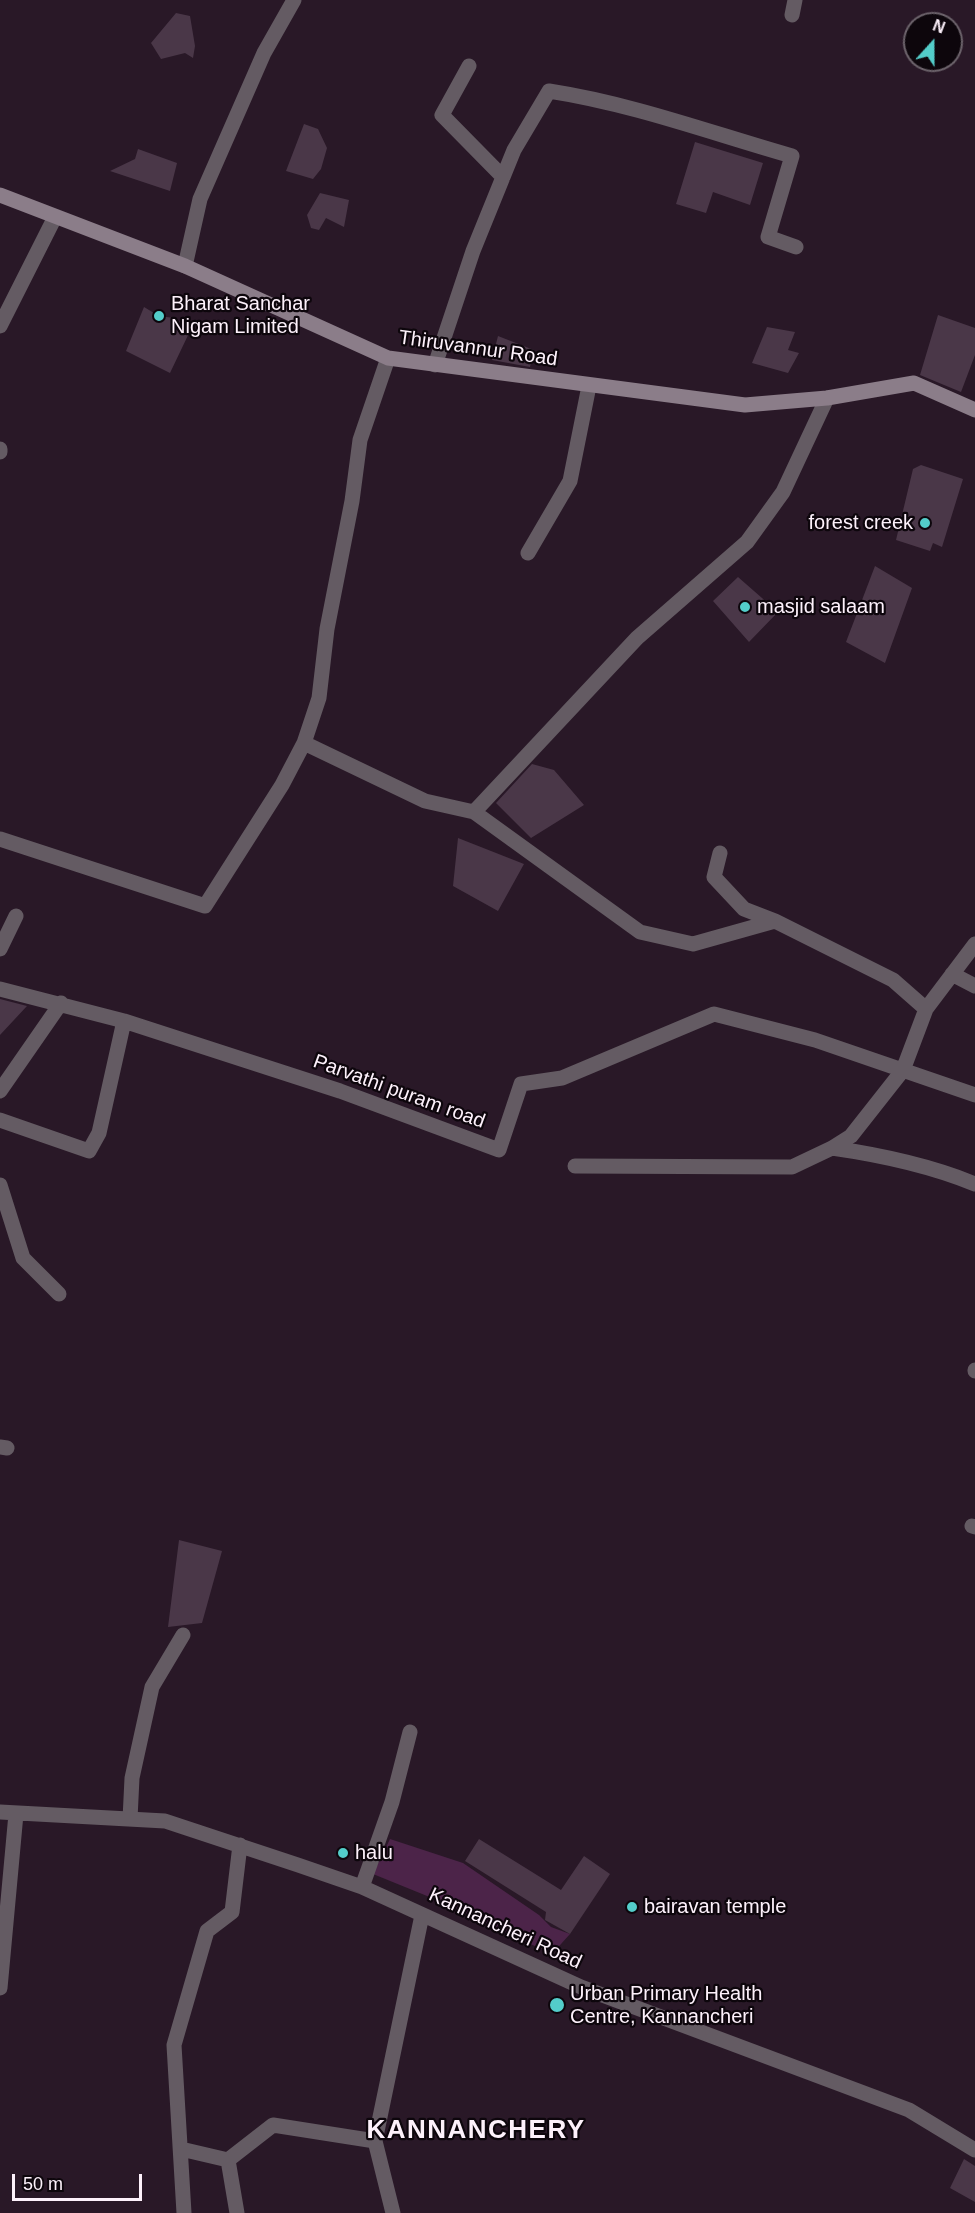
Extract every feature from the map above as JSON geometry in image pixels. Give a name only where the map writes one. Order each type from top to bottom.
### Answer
[{"type":"street","points":[[185,266],[200,199],[264,53],[294,0]]},
{"type":"street","points":[[469,66],[442,115],[503,177]]},
{"type":"street","points":[[435,365],[473,251],[514,150],[549,91],[585,97],[688,123],[792,156],[768,237],[796,247]]},
{"type":"street","name":"Thiruvannur Road","points":[[0,195],[185,266],[388,358],[745,405],[827,398],[914,383],[975,410]]},
{"type":"street","points":[[0,326],[55,216]]},
{"type":"street","points":[[0,839],[205,906],[282,785],[304,743],[320,698],[327,629],[352,501],[360,440],[388,358]]},
{"type":"street","points":[[528,553],[570,481],[590,386]]},
{"type":"street","points":[[474,812],[638,638],[747,542],[783,492],[827,398]]},
{"type":"street","points":[[304,743],[425,801],[474,812],[640,932],[693,944],[775,921]]},
{"type":"street","points":[[720,853],[714,878],[744,909],[775,921],[893,980],[926,1009]]},
{"type":"street","points":[[0,949],[16,916]]},
{"type":"street","points":[[575,1166],[792,1167],[832,1148],[851,1136],[903,1070],[926,1009],[975,944]]},
{"type":"street","points":[[952,974],[975,986]]},
{"type":"street","name":"Parvathi puram road","points":[[0,989],[124,1021],[340,1091],[499,1150],[521,1084],[562,1078],[714,1014],[815,1040],[975,1095]]},
{"type":"street","points":[[0,1091],[61,1004]]},
{"type":"street","points":[[0,1120],[89,1151],[99,1132],[124,1021]]},
{"type":"street","points":[[832,1148],[936,1169],[975,1184]]},
{"type":"street","points":[[0,1185],[23,1258],[60,1294]]},
{"type":"street","points":[[130,1819],[132,1778],[152,1687],[183,1635]]},
{"type":"street","points":[[362,1887],[392,1802],[410,1732]]},
{"type":"street","name":"Kannancheri Road","points":[[0,1812],[165,1821],[362,1887],[581,1987],[909,2110],[975,2150]]},
{"type":"street","points":[[0,1988],[16,1814]]},
{"type":"street","points":[[184,2213],[174,2044],[207,1931],[232,1911],[240,1845]]},
{"type":"street","points":[[393,2213],[375,2141],[422,1915]]},
{"type":"street","points":[[228,2160],[273,2125],[375,2141]]},
{"type":"street","points":[[181,2149],[228,2160]]},
{"type":"street","points":[[228,2160],[237,2213]]},
{"type":"shaded area","points":[[390,1839],[463,1863],[539,1915],[551,1927],[570,1934],[552,1954],[432,1898],[373,1874]]},
{"type":"building","points":[[176,13],[190,16],[195,46],[193,58],[185,53],[161,59],[151,43]]},
{"type":"building","points":[[304,124],[318,129],[327,148],[321,169],[313,179],[286,171]]},
{"type":"building","points":[[695,142],[763,163],[750,205],[713,192],[706,213],[676,204]]},
{"type":"building","points":[[138,149],[177,163],[170,191],[110,171],[135,159]]},
{"type":"building","points":[[320,193],[349,200],[344,227],[326,218],[319,230],[311,228],[307,215]]},
{"type":"building","points":[[144,307],[159,316],[174,318],[191,329],[170,373],[126,351]]},
{"type":"building","points":[[938,315],[975,328],[975,355],[961,392],[920,375]]},
{"type":"building","points":[[767,327],[795,332],[788,350],[799,353],[788,373],[752,363]]},
{"type":"building","points":[[498,336],[534,350],[530,367],[492,360]]},
{"type":"building","name":"forest creek","points":[[921,465],[963,479],[942,547],[933,543],[930,551],[896,540],[913,469]]},
{"type":"building","points":[[875,566],[912,588],[885,663],[846,642]]},
{"type":"building","name":"masjid salaam","points":[[738,577],[778,612],[749,642],[713,601]]},
{"type":"building","points":[[532,764],[554,770],[584,805],[531,838],[496,803]]},
{"type":"building","points":[[458,838],[524,864],[498,911],[453,886]]},
{"type":"building","points":[[0,999],[27,1006],[0,1035]]},
{"type":"building","points":[[179,1540],[222,1551],[202,1623],[168,1627]]},
{"type":"building","points":[[479,1839],[561,1890],[584,1856],[610,1874],[570,1934],[545,1920],[546,1912],[465,1861]]},
{"type":"building","points":[[964,2159],[975,2166],[975,2202],[950,2188]]},
{"type":"place","name":"Bharat Sanchar Nigam Limited","points":[[159,316]]},
{"type":"place","name":"forest creek","points":[[925,523]]},
{"type":"place","name":"masjid salaam","points":[[745,607]]},
{"type":"place","name":"halu","points":[[343,1853]]},
{"type":"place","name":"bairavan temple","points":[[632,1907]]},
{"type":"place","name":"Urban Primary Health Centre, Kannancheri","points":[[557,2005]]},
{"type":"district","name":"KANNANCHERY","points":[[476,2131]]}]
